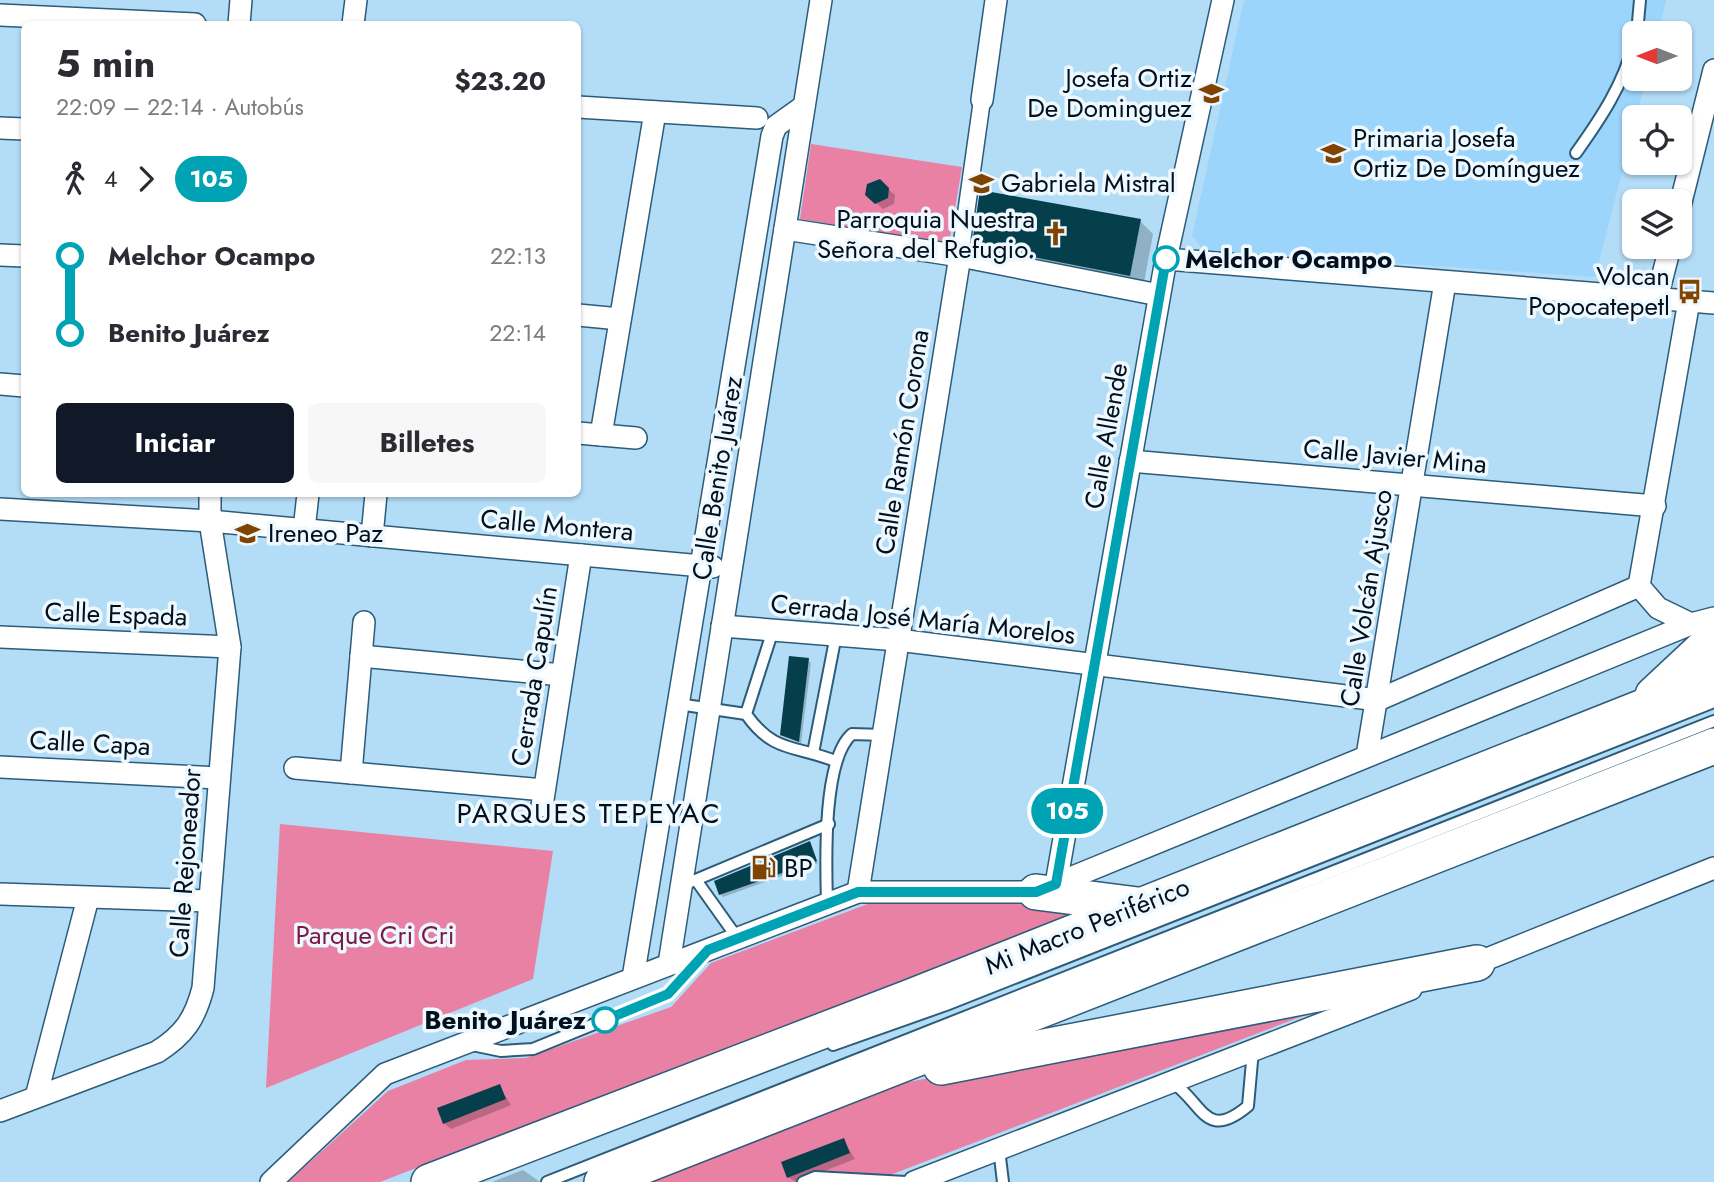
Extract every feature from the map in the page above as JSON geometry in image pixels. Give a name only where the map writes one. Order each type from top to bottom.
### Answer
[{"type":"highway","points":[[1639,709],[1702,631]]},
{"type":"highway","points":[[429,1182],[1714,679]]},
{"type":"highway","points":[[602,1182],[1714,746]]},
{"type":"highway","points":[[1046,888],[1141,905]]},
{"type":"highway","points":[[835,1091],[958,1064],[1476,963]]},
{"type":"street","points":[[239,21],[241,0]]},
{"type":"street","points":[[354,21],[356,0]]},
{"type":"street","name":"Calle Benito Juárez","points":[[669,964],[689,883],[709,709],[821,0]]},
{"type":"street","name":"Calle Ramón Corona","points":[[858,892],[960,256],[996,0]]},
{"type":"street","name":"Calle Allende","points":[[1046,888],[1093,666],[1166,259],[1223,0]]},
{"type":"street","points":[[0,15],[130,21]]},
{"type":"street","points":[[1684,189],[1714,71]]},
{"type":"street","name":"Calle Benito Juárez","points":[[632,978],[772,136],[776,126],[804,106]]},
{"type":"street","points":[[581,107],[757,118]]},
{"type":"street","points":[[601,435],[655,112]]},
{"type":"street","points":[[0,128],[21,129]]},
{"type":"street","points":[[785,229],[960,256],[1159,295]]},
{"type":"street","points":[[0,255],[21,256]]},
{"type":"street","points":[[1166,259],[1714,303]]},
{"type":"street","points":[[1657,298],[1667,259]]},
{"type":"street","name":"Calle Volcán Ajusco","points":[[1367,756],[1445,282]]},
{"type":"street","points":[[1639,586],[1689,301]]},
{"type":"street","points":[[581,315],[620,319]]},
{"type":"street","points":[[0,384],[21,386]]},
{"type":"street","points":[[581,433],[636,439]]},
{"type":"street","name":"Calle Javier Mina","points":[[1130,461],[1655,506]]},
{"type":"street","name":"Calle Rejoneador","points":[[0,1111],[157,1052],[191,1025],[204,988],[230,647],[210,521],[210,497]]},
{"type":"street","points":[[304,530],[308,497]]},
{"type":"street","points":[[372,536],[376,497]]},
{"type":"street","name":"Calle Montera","points":[[0,509],[210,521],[731,569]]},
{"type":"street","name":"Cerrada Capulín","points":[[351,773],[543,798],[581,555]]},
{"type":"street","points":[[1378,700],[1639,586]]},
{"type":"street","points":[[1639,586],[1658,608],[1702,631]]},
{"type":"street","points":[[271,1182],[386,1074],[465,1043],[858,892],[1046,888],[1367,756],[1702,631],[1714,618]]},
{"type":"street","points":[[295,768],[351,773],[364,622]]},
{"type":"street","name":"Cerrada José María Morelos","points":[[722,626],[898,640],[1378,700]]},
{"type":"street","name":"Calle Espada","points":[[0,637],[230,647]]},
{"type":"street","points":[[361,656],[562,675]]},
{"type":"street","name":"Calle Capa","points":[[0,766],[219,778]]},
{"type":"street","points":[[914,1182],[1714,868]]},
{"type":"street","points":[[0,894],[209,901]]},
{"type":"street","points":[[36,1097],[88,898]]},
{"type":"lane","points":[[1638,21],[1640,0]]},
{"type":"lane","points":[[1576,153],[1622,81]]},
{"type":"lane","points":[[746,714],[773,630]]},
{"type":"lane","points":[[813,753],[836,635]]},
{"type":"lane","name":"Mi Macro Periférico","points":[[817,1051],[960,1000],[1714,702]]},
{"type":"lane","points":[[678,704],[746,714],[760,734],[770,742],[835,761]]},
{"type":"lane","name":"Mi Macro Periférico","points":[[547,1182],[1714,721]]},
{"type":"lane","points":[[827,904],[829,824],[835,761],[845,740],[852,734],[883,735]]},
{"type":"lane","points":[[738,939],[689,883],[829,824]]},
{"type":"lane","points":[[465,1043],[501,1051],[533,1049],[668,994],[708,950]]},
{"type":"lane","points":[[1172,1082],[1184,1090],[1201,1114],[1210,1120],[1231,1120],[1248,1106],[1253,1050]]},
{"type":"lane","points":[[999,1149],[1003,1182]]},
{"type":"lane","points":[[803,1182],[814,1177],[906,1182]]},
{"type":"shaded area","points":[[1244,0],[1666,0],[1661,21],[1622,21],[1622,91],[1643,91],[1639,105],[1622,105],[1622,172],[1595,277],[1203,250],[1192,236]]},
{"type":"green space","points":[[811,144],[962,167],[949,244],[800,219]]},
{"type":"green space","name":"Parque Cri Cri","points":[[280,824],[553,851],[533,979],[266,1088]]},
{"type":"green space","points":[[873,902],[1007,902],[1077,914],[380,1182],[288,1182],[388,1091],[466,1060],[526,1058],[671,1007],[711,963]]},
{"type":"green space","points":[[1365,992],[872,1182],[636,1182],[878,1088]]},
{"type":"building","points":[[880,179],[889,188],[888,198],[875,204],[865,195],[867,184]]},
{"type":"building","name":"Parroquia Nuestra Señora del Refugio.","points":[[980,190],[1141,219],[1130,276],[972,245]]},
{"type":"building","points":[[789,656],[809,658],[799,742],[780,735]]},
{"type":"building","name":"BP","points":[[810,841],[817,861],[719,895],[714,881]]},
{"type":"building","points":[[500,1084],[506,1099],[443,1124],[437,1108]]},
{"type":"building","points":[[844,1138],[850,1153],[787,1178],[781,1162]]},
{"type":"bus line","name":"105","points":[[605,1020],[668,994],[708,950],[858,892],[1036,892],[1056,884],[1166,259]]},
{"type":"place","name":"Josefa Ortiz De Dominguez","points":[[1212,93]]},
{"type":"place","name":"Primaria Josefa Ortiz De Domínguez","points":[[1333,153]]},
{"type":"place","name":"Gabriela Mistral","points":[[981,183]]},
{"type":"place","name":"Parroquia Nuestra Señora del Refugio.","points":[[1055,234]]},
{"type":"place","name":"Melchor Ocampo","points":[[1166,259]]},
{"type":"place","name":"Volcan Popocatepetl","points":[[1690,291]]},
{"type":"place","name":"Ireneo Paz","points":[[248,533]]},
{"type":"place","name":"BP","points":[[764,868]]},
{"type":"place","name":"Benito Juárez","points":[[605,1020]]},
{"type":"district","name":"PARQUES TEPEYAC","points":[[589,813]]}]
